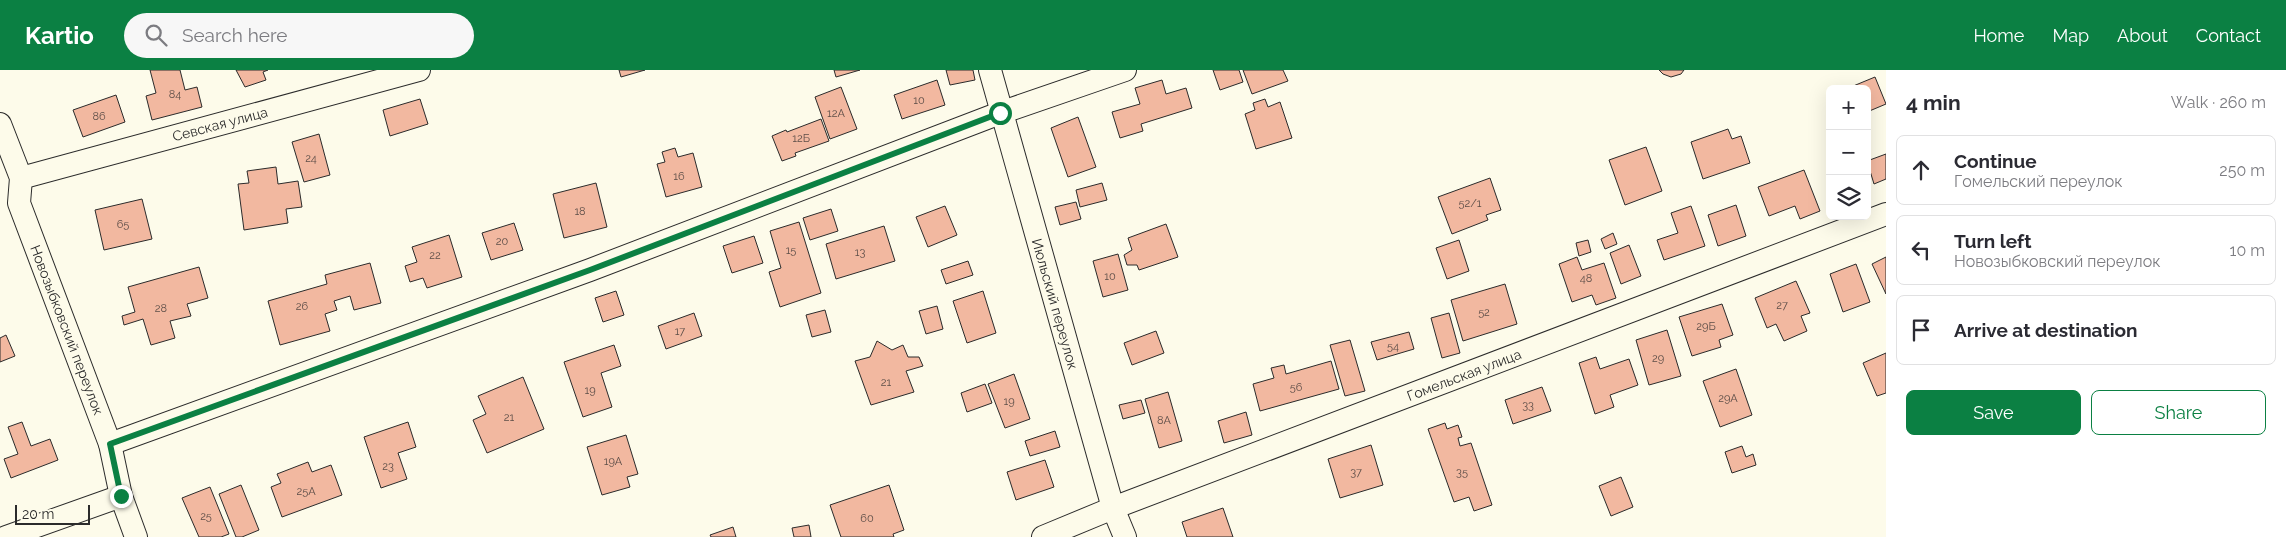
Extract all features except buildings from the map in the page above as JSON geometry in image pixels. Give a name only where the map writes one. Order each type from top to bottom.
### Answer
[{"type":"street","name":"Севская улица","points":[[21,178],[419,70]]},
{"type":"street","name":"Июльский переулок","points":[[990,70],[1000,113],[1113,508],[1124,537]]},
{"type":"street","points":[[110,444],[590,270],[1000,113],[1126,70]]},
{"type":"street","name":"Новозыбковский переулок","points":[[0,124],[21,178],[9,206],[110,444],[121,496],[136,537]]},
{"type":"street","name":"Гомельская улица","points":[[1043,537],[1113,508],[1886,214]]},
{"type":"street","points":[[6,537],[121,496]]},
{"type":"route","points":[[121,496],[110,444],[590,270],[1000,113]]}]
